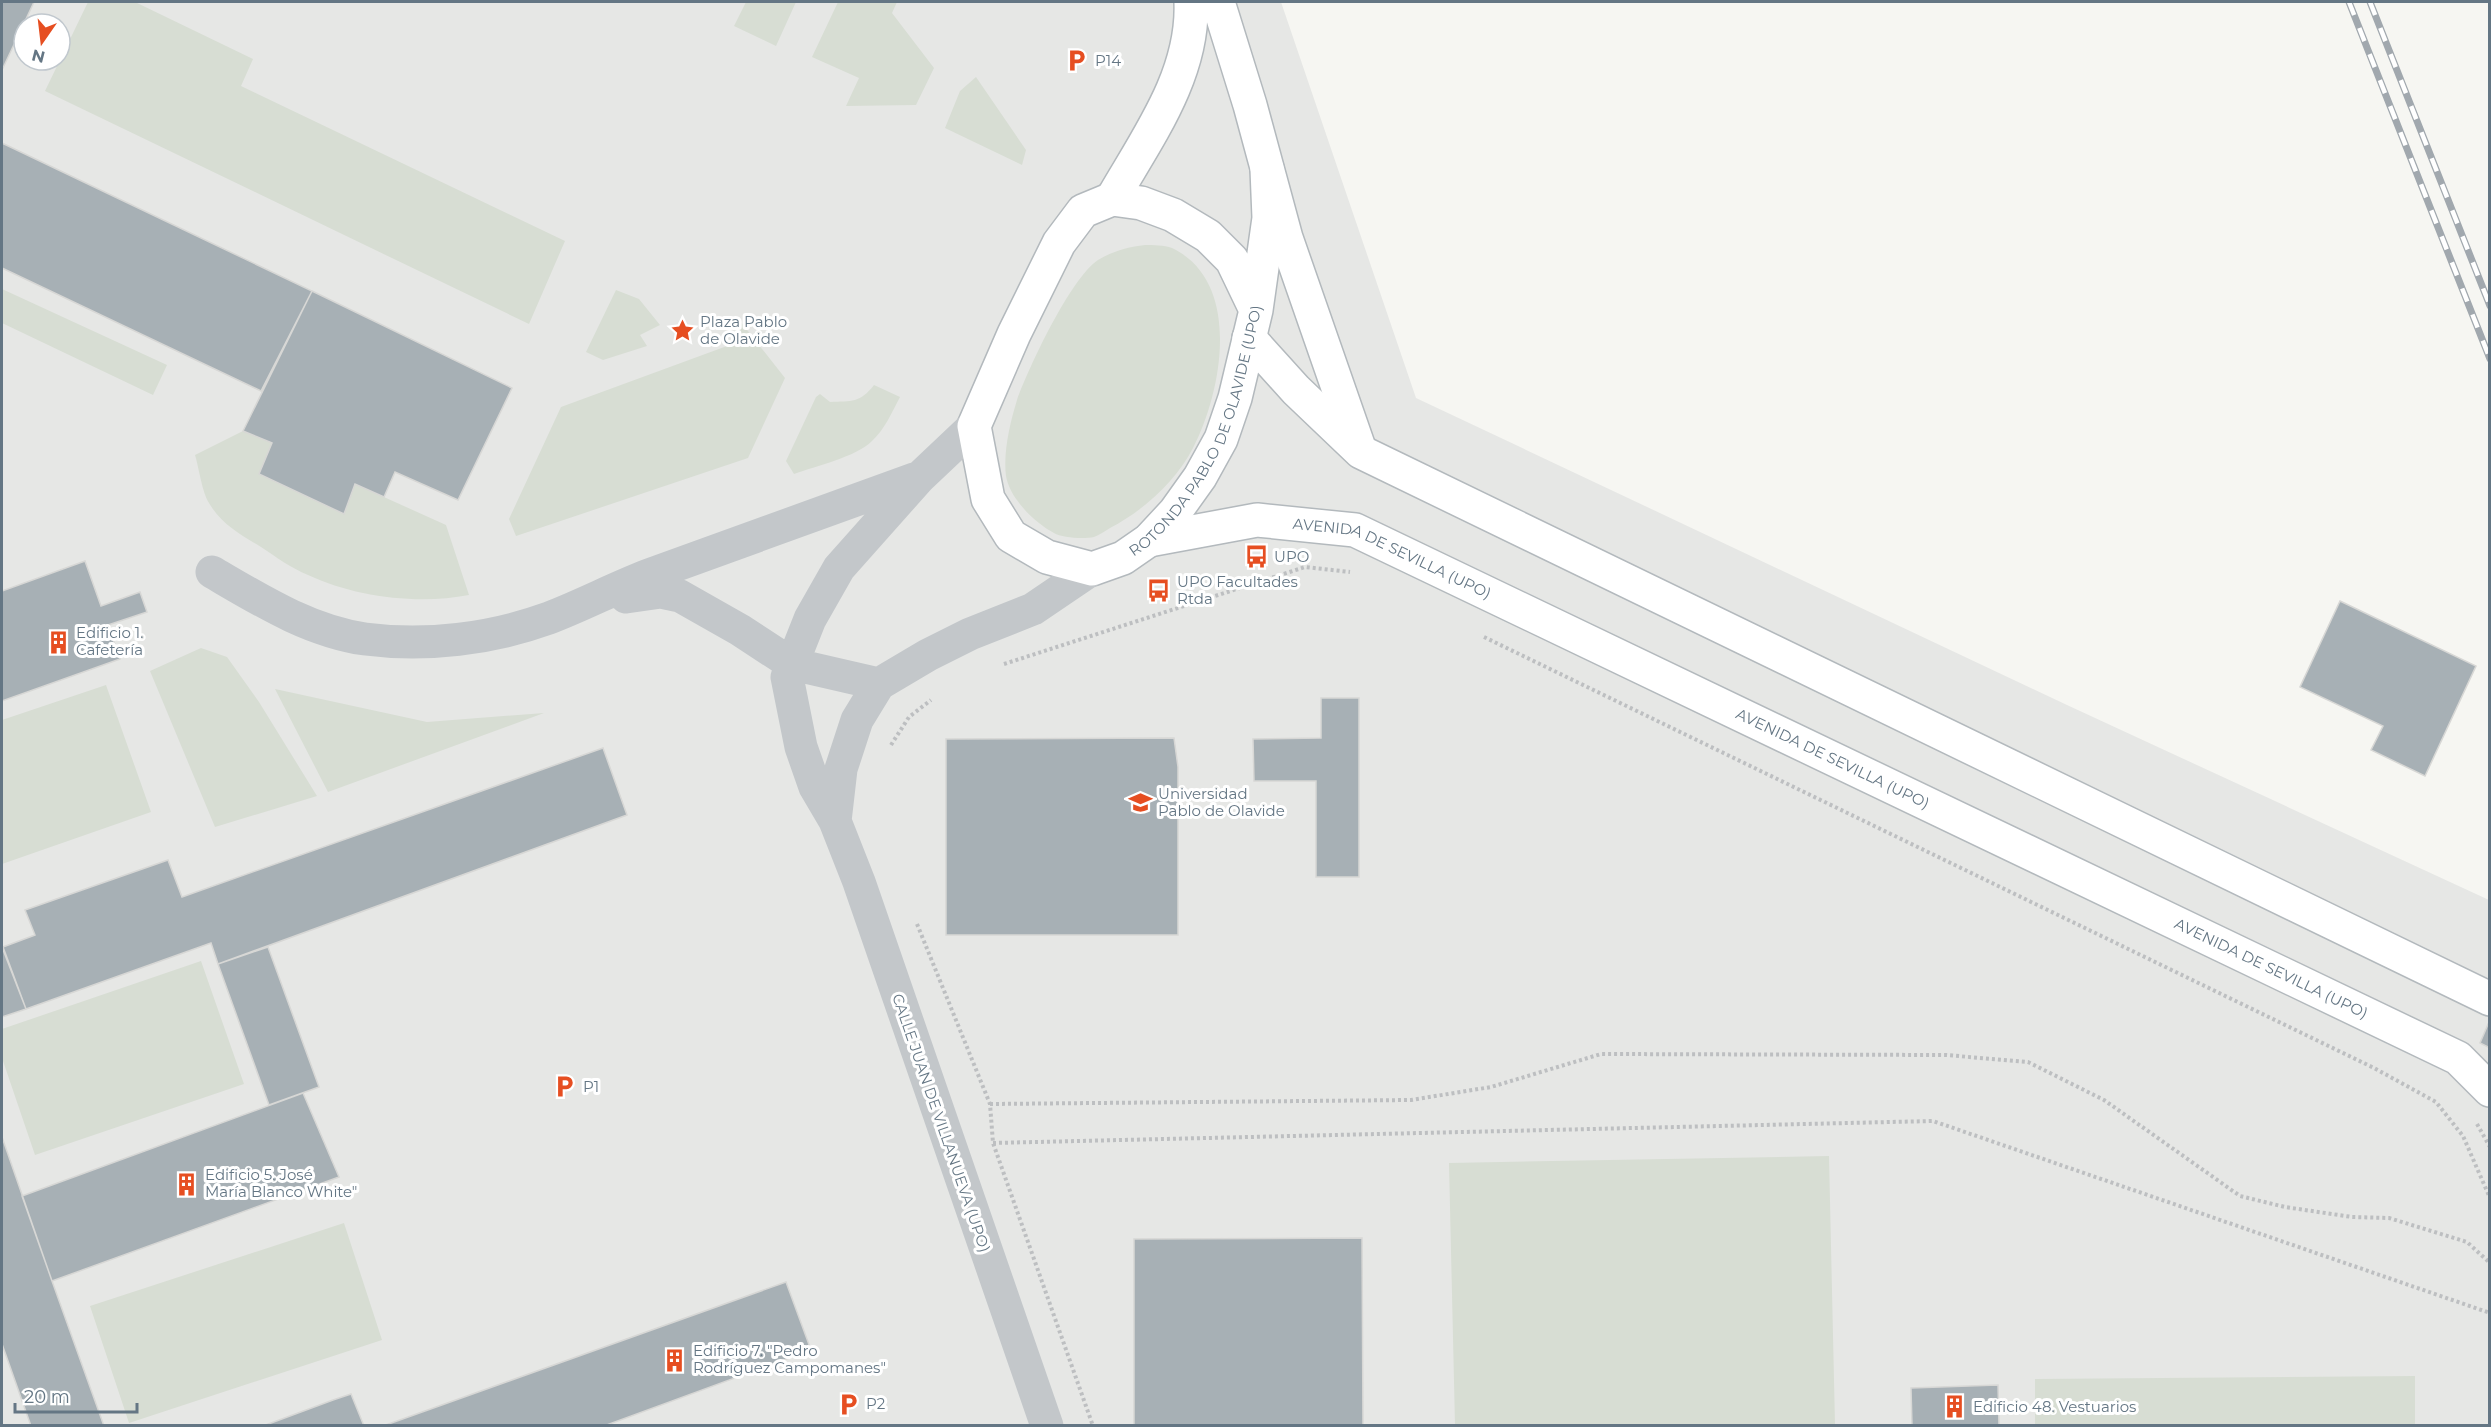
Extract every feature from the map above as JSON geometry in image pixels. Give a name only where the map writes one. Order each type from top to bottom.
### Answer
[{"type":"street","points":[[1092,569],[1047,557],[1011,536],[988,499],[974,426],[1014,334],[1059,243],[1083,211],[1112,199],[1173,92],[1192,27],[1191,2]]},
{"type":"street","points":[[1218,2],[1286,238],[1361,452]]},
{"type":"street","points":[[1267,169],[1269,218],[1252,324],[1296,390],[1361,452],[2490,999]]},
{"type":"street","name":"ROTONDA PABLO DE OLAVIDE (UPO)","points":[[1092,569],[1123,558],[1149,540],[1175,512],[1200,477],[1221,439],[1235,398],[1252,324],[1232,260],[1208,236],[1163,211],[1141,203],[1112,199]]},
{"type":"street","name":"CALLE JUAN DE VILLANUEVA (UPO)","points":[[974,426],[919,478],[839,568],[810,619],[787,677],[801,747],[815,787],[835,821],[859,882],[1047,1425]]},
{"type":"street","points":[[212,573],[287,615],[364,639],[421,642],[471,637],[549,618],[615,588],[919,478]]},
{"type":"street","name":"AVENIDA DE SEVILLA (UPO)","points":[[1149,540],[1257,520],[1355,530],[2458,1059],[2490,1090]]},
{"type":"street","points":[[835,821],[841,769],[857,720],[879,684],[949,644],[1033,609],[1092,569]]},
{"type":"street","points":[[579,604],[661,592],[680,596],[740,630],[792,664],[879,684]]},
{"type":"path","points":[[993,668],[1305,567],[1348,572],[1359,577]]},
{"type":"path","points":[[1478,634],[2374,1068],[2436,1102],[2463,1136],[2490,1198]]},
{"type":"path","points":[[885,754],[909,717],[934,698]]},
{"type":"path","points":[[914,919],[990,1104],[993,1143],[1093,1425]]},
{"type":"path","points":[[990,1104],[1411,1100],[1491,1087],[1601,1054],[1946,1055],[2028,1062],[2104,1100],[2240,1196],[2285,1207],[2352,1217],[2389,1218],[2467,1242],[2490,1263]]},
{"type":"path","points":[[993,1143],[1933,1120],[2490,1312]]},
{"type":"shaded area","name":"Universidad Pablo de Olavide","points":[[2,2],[1281,2],[1416,398],[2067,705],[2489,900],[2489,1425],[2,1426]]},
{"type":"shaded area","points":[[88,2],[135,2],[253,59],[241,86],[565,241],[529,324],[45,91],[54,72],[72,72],[72,35]]},
{"type":"shaded area","points":[[746,2],[796,2],[776,46],[734,26]]},
{"type":"shaded area","points":[[838,2],[897,2],[892,13],[934,68],[916,105],[846,106],[859,78],[812,57]]},
{"type":"shaded area","points":[[976,77],[1026,150],[1022,165],[945,128],[960,91]]},
{"type":"shaded area","points":[[1145,245],[1172,248],[1194,264],[1209,286],[1217,311],[1220,340],[1218,369],[1212,398],[1193,448],[1178,472],[1158,494],[1134,513],[1094,537],[1073,538],[1058,535],[1039,523],[1024,509],[1008,485],[1005,467],[1006,447],[1017,400],[1063,304],[1087,270],[1109,254]]},
{"type":"shaded area","points":[[2,289],[167,365],[153,395],[2,323]]},
{"type":"shaded area","points":[[616,290],[639,299],[660,325],[640,335],[647,346],[603,360],[586,352]]},
{"type":"shaded area","points":[[740,321],[785,378],[748,458],[516,536],[509,519],[561,407],[727,346]]},
{"type":"shaded area","points":[[874,385],[900,397],[877,436],[856,452],[794,474],[786,461],[816,397],[820,394],[830,402],[855,400]]},
{"type":"shaded area","points":[[243,431],[272,443],[259,474],[344,513],[355,484],[446,525],[469,595],[408,599],[346,589],[326,583],[296,569],[232,528],[219,517],[207,498],[195,455]]},
{"type":"shaded area","points":[[201,648],[227,657],[259,702],[317,796],[215,827],[150,671]]},
{"type":"shaded area","points":[[106,685],[151,812],[2,864],[2,720]]},
{"type":"shaded area","points":[[275,689],[427,722],[544,713],[328,792]]},
{"type":"shaded area","points":[[201,961],[244,1084],[35,1155],[2,1058],[2,1029]]},
{"type":"shaded area","points":[[1829,1156],[1835,1425],[1455,1425],[1449,1163]]},
{"type":"shaded area","points":[[344,1223],[382,1340],[129,1423],[90,1306]]},
{"type":"shaded area","points":[[2415,1376],[2415,1425],[2035,1425],[2035,1379]]},
{"type":"building","points":[[2,2],[34,2],[29,12],[12,12],[12,49],[2,70]]},
{"type":"building","points":[[2,143],[312,291],[261,391],[2,268]]},
{"type":"building","points":[[312,291],[512,388],[458,500],[395,472],[384,497],[355,484],[344,514],[259,474],[272,443],[243,431]]},
{"type":"building","name":"Edificio 1. Cafetería","points":[[85,561],[101,606],[140,592],[147,612],[108,625],[120,659],[2,701],[2,591]]},
{"type":"building","points":[[2340,601],[2476,666],[2425,776],[2371,750],[2383,726],[2300,687]]},
{"type":"building","points":[[1321,698],[1359,698],[1359,877],[1316,877],[1316,781],[1254,781],[1253,739],[1321,738]]},
{"type":"building","points":[[1174,738],[1178,767],[1178,935],[946,935],[946,739]]},
{"type":"building","points":[[603,748],[627,815],[218,964],[211,943],[26,1009],[3,947],[35,935],[25,910],[168,860],[182,897]]},
{"type":"building","points":[[2,947],[26,1009],[2,1017]]},
{"type":"building","points":[[268,947],[319,1087],[269,1105],[218,964]]},
{"type":"building","points":[[2490,1022],[2490,1048],[2480,1043]]},
{"type":"building","name":"Edificio 5. José María Blanco White\"","points":[[303,1093],[339,1177],[52,1281],[22,1196]]},
{"type":"building","points":[[2,1137],[104,1426],[31,1426],[2,1344]]},
{"type":"building","points":[[1362,1238],[1363,1426],[1134,1426],[1134,1239]]},
{"type":"building","name":"Edificio 7. \"Pedro Rodríguez Campomanes\"","points":[[786,1282],[811,1350],[604,1426],[383,1426]]},
{"type":"building","name":"Edificio 48. Vestuarios","points":[[1998,1385],[1999,1426],[1912,1426],[1911,1388]]},
{"type":"building","points":[[351,1394],[364,1426],[263,1426],[333,1400]]},
{"type":"railway","points":[[2349,2],[2490,359]]},
{"type":"railway","points":[[2370,2],[2490,306]]},
{"type":"place","name":"P14","points":[[1077,61]]},
{"type":"place","name":"Plaza Pablo de Olavide","points":[[682,331]]},
{"type":"place","name":"UPO","points":[[1256,557]]},
{"type":"place","name":"UPO Facultades Rtda","points":[[1159,591]]},
{"type":"place","name":"Edificio 1. Cafetería","points":[[58,642]]},
{"type":"place","name":"Universidad Pablo de Olavide","points":[[1140,803]]},
{"type":"place","name":"P1","points":[[565,1087]]},
{"type":"place","name":"Edificio 5. José María Blanco White\"","points":[[187,1184]]},
{"type":"place","name":"Edificio 7. \"Pedro Rodríguez Campomanes\"","points":[[675,1360]]},
{"type":"place","name":"P2","points":[[848,1404]]},
{"type":"place","name":"Edificio 48. Vestuarios","points":[[1955,1407]]}]
